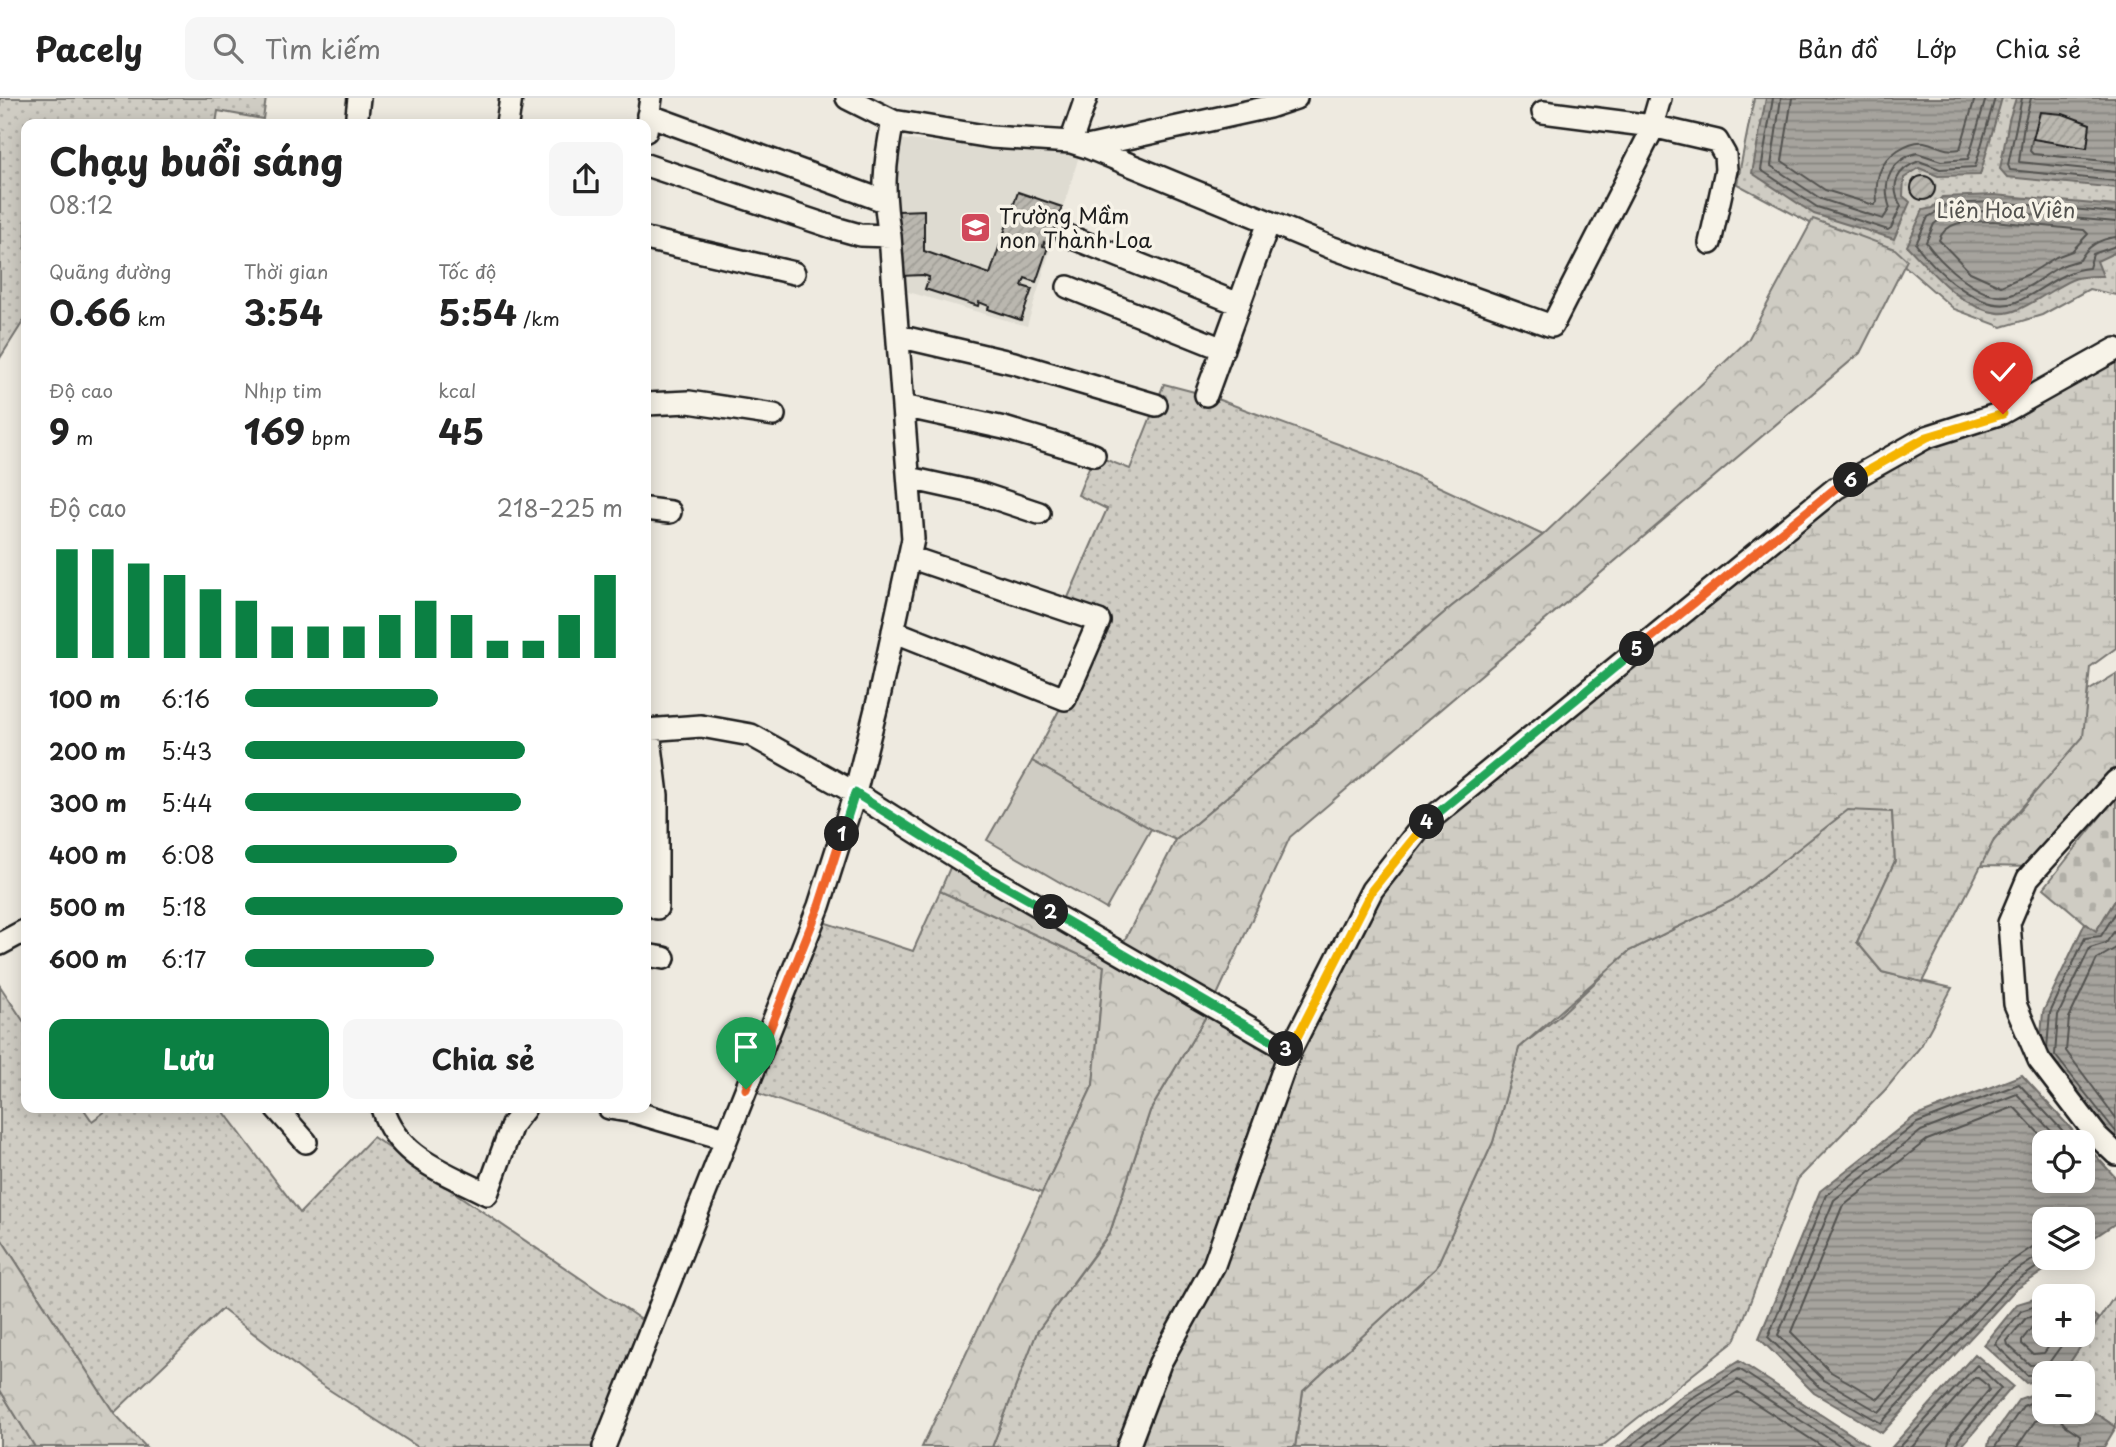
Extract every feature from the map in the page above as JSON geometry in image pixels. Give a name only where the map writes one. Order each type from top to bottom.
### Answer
[{"type":"street","points":[[357,119],[359,98]]},
{"type":"street","points":[[508,119],[511,98]]},
{"type":"street","points":[[847,98],[893,121],[990,137],[1079,145],[1269,107],[1296,98]]},
{"type":"street","points":[[1079,145],[1086,98]]},
{"type":"street","points":[[1079,145],[1330,247],[1552,326],[1649,136],[1660,98]]},
{"type":"street","points":[[1544,112],[1652,127],[1717,141],[1725,155],[1726,170],[1710,243]]},
{"type":"street","points":[[648,115],[884,201]]},
{"type":"street","points":[[604,1447],[819,906],[855,793],[893,631],[913,539],[890,236],[884,201],[885,158],[893,121]]},
{"type":"street","points":[[651,167],[860,235],[890,236]]},
{"type":"street","points":[[1206,395],[1269,222]]},
{"type":"street","points":[[1068,236],[1239,304]]},
{"type":"street","points":[[651,240],[794,273]]},
{"type":"street","points":[[1068,287],[1223,349]]},
{"type":"street","points":[[898,336],[1014,363],[1156,405]]},
{"type":"street","points":[[1128,1447],[1160,1363],[1214,1265],[1290,1051],[1372,890],[1422,826],[1836,488],[1927,437],[2003,414],[2116,349]]},
{"type":"street","points":[[651,404],[689,402],[774,415]]},
{"type":"street","points":[[903,406],[1004,428],[1094,455]]},
{"type":"street","points":[[909,478],[982,494],[1039,513]]},
{"type":"street","points":[[651,510],[670,512]]},
{"type":"street","points":[[893,631],[1065,699],[1099,621],[909,557]]},
{"type":"street","points":[[651,730],[701,726],[751,735],[855,793],[980,872],[1290,1051]]},
{"type":"street","points":[[651,752],[657,795],[657,908]]},
{"type":"street","points":[[2116,781],[2028,878],[2009,923],[2015,1004],[2039,1060],[2097,1136],[2116,1154]]},
{"type":"street","points":[[0,944],[21,933]]},
{"type":"street","points":[[280,1113],[306,1142]]},
{"type":"street","points":[[384,1113],[396,1139],[414,1155],[487,1194],[512,1125],[521,1113]]},
{"type":"street","points":[[637,1113],[726,1139]]},
{"type":"shaded area","name":"Trường Mầm non Thành Loa","points":[[897,139],[1079,156],[1027,326],[898,289],[893,165]]},
{"type":"green space","points":[[0,98],[266,98],[263,119],[218,111],[217,119],[21,119],[21,325],[0,358]]},
{"type":"green space","name":"Liên Hoa Viên","points":[[1754,98],[2116,98],[2116,295],[2089,289],[2042,315],[2002,327],[1954,309],[1890,253],[1810,223],[1737,184]]},
{"type":"green space","points":[[1813,219],[1895,249],[1907,260],[1860,353],[1290,837],[1212,1006],[1150,1111],[1110,1232],[1037,1332],[992,1447],[922,1447],[1093,1085],[1104,966],[940,891],[955,856],[1119,951],[1176,840],[1451,607],[1543,535],[1748,340]]},
{"type":"green space","points":[[2116,349],[2116,648],[2090,667],[2083,737],[1995,838],[1922,982],[1882,972],[1857,942],[1895,861],[1892,812],[1848,810],[1733,900],[1629,951],[1519,1048],[1493,1142],[1436,1268],[1303,1391],[1295,1447],[1128,1447],[1214,1265],[1330,971],[1422,826],[1836,488]]},
{"type":"green space","points":[[1164,384],[1206,395],[1384,461],[1543,535],[1451,607],[1176,840],[1151,829],[1032,761],[1065,699],[1099,622],[1063,609],[1107,509],[1078,495],[1094,455],[1130,469]]},
{"type":"green space","points":[[2116,674],[2116,792],[2039,867],[1980,866],[1992,843],[2082,737],[2088,691]]},
{"type":"green space","points":[[1032,761],[1151,829],[1106,909],[987,840]]},
{"type":"green space","points":[[2116,797],[2116,899],[2096,932],[2044,888]]},
{"type":"green space","points":[[1856,803],[1892,812],[1895,861],[1857,942],[1882,972],[1952,988],[1921,1046],[1886,1089],[1798,1179],[1735,1341],[1601,1447],[1295,1447],[1303,1391],[1436,1268],[1493,1142],[1519,1048],[1558,1017],[1629,951],[1733,900]]},
{"type":"green space","points":[[940,891],[1104,966],[1093,1085],[1042,1193],[746,1089],[814,919],[913,951]]},
{"type":"green space","points":[[0,986],[21,1018],[21,1113],[86,1113],[92,1121],[103,1113],[225,1113],[300,1213],[373,1137],[652,1327],[604,1447],[418,1447],[314,1380],[222,1309],[114,1413],[0,1237]]},
{"type":"green space","points":[[1212,1006],[1290,1051],[1214,1265],[1128,1447],[992,1447],[1037,1332],[1110,1233],[1150,1111]]},
{"type":"green space","points":[[0,1237],[114,1413],[146,1447],[35,1447],[0,1390]]},
{"type":"green space","points":[[2116,1294],[2116,1427],[2095,1413],[2095,1361],[2071,1361],[2080,1347],[2095,1347],[2095,1325]]},
{"type":"green space","points":[[0,1390],[35,1447],[0,1447]]},
{"type":"water","points":[[1766,98],[2002,98],[1980,175],[1938,176],[1919,168],[1904,178],[1903,196],[1910,202],[1894,239],[1814,214],[1752,173]]},
{"type":"water","points":[[2016,98],[2116,98],[2116,188],[2007,177],[2000,169]]},
{"type":"water","points":[[1994,195],[2116,206],[2116,252],[2097,261],[2103,276],[2071,280],[2022,308],[2004,313],[1984,310],[1959,296],[1907,246],[1923,210],[1932,208],[1942,197]]},
{"type":"water","points":[[2116,899],[2116,1154],[2039,1060],[2043,1012],[2085,923],[2096,931]]},
{"type":"water","points":[[2022,1075],[2072,1130],[2032,1130],[2032,1193],[2095,1193],[2095,1155],[2116,1178],[2116,1223],[2095,1237],[2095,1207],[2032,1207],[2032,1270],[2045,1270],[2015,1290],[1882,1433],[1814,1393],[1759,1338],[1820,1191],[1914,1117]]},
{"type":"water","points":[[2032,1299],[2032,1347],[2080,1347],[2071,1361],[2032,1361],[2032,1382],[2026,1383],[1984,1345],[2017,1304]]},
{"type":"water","points":[[1975,1354],[2013,1386],[1961,1447],[1892,1447]]},
{"type":"water","points":[[1739,1361],[1869,1447],[1618,1447],[1683,1395]]},
{"type":"water","points":[[2032,1394],[2032,1424],[2095,1424],[2095,1413],[2116,1427],[2104,1447],[1988,1447],[1989,1441],[2019,1399]]},
{"type":"building","points":[[2040,112],[2063,114],[2090,124],[2087,148],[2033,139]]},
{"type":"building","points":[[1923,176],[1934,183],[1935,188],[1928,199],[1923,200],[1912,193],[1911,188],[1918,177]]},
{"type":"building","points":[[1018,192],[1062,207],[1050,244],[1044,242],[1043,246],[1048,247],[1036,282],[1025,278],[1022,286],[1032,289],[1021,320],[988,309],[989,306],[979,302],[978,306],[925,289],[929,277],[900,276],[898,211],[924,210],[924,251],[990,274]]},
{"type":"place","name":"Trường Mầm non Thành Loa","points":[[976,227]]},
{"type":"route","points":[[746,1089],[819,906],[855,793],[980,872],[1290,1051],[1372,890],[1422,826],[1836,488],[1927,437],[2003,414]]}]
